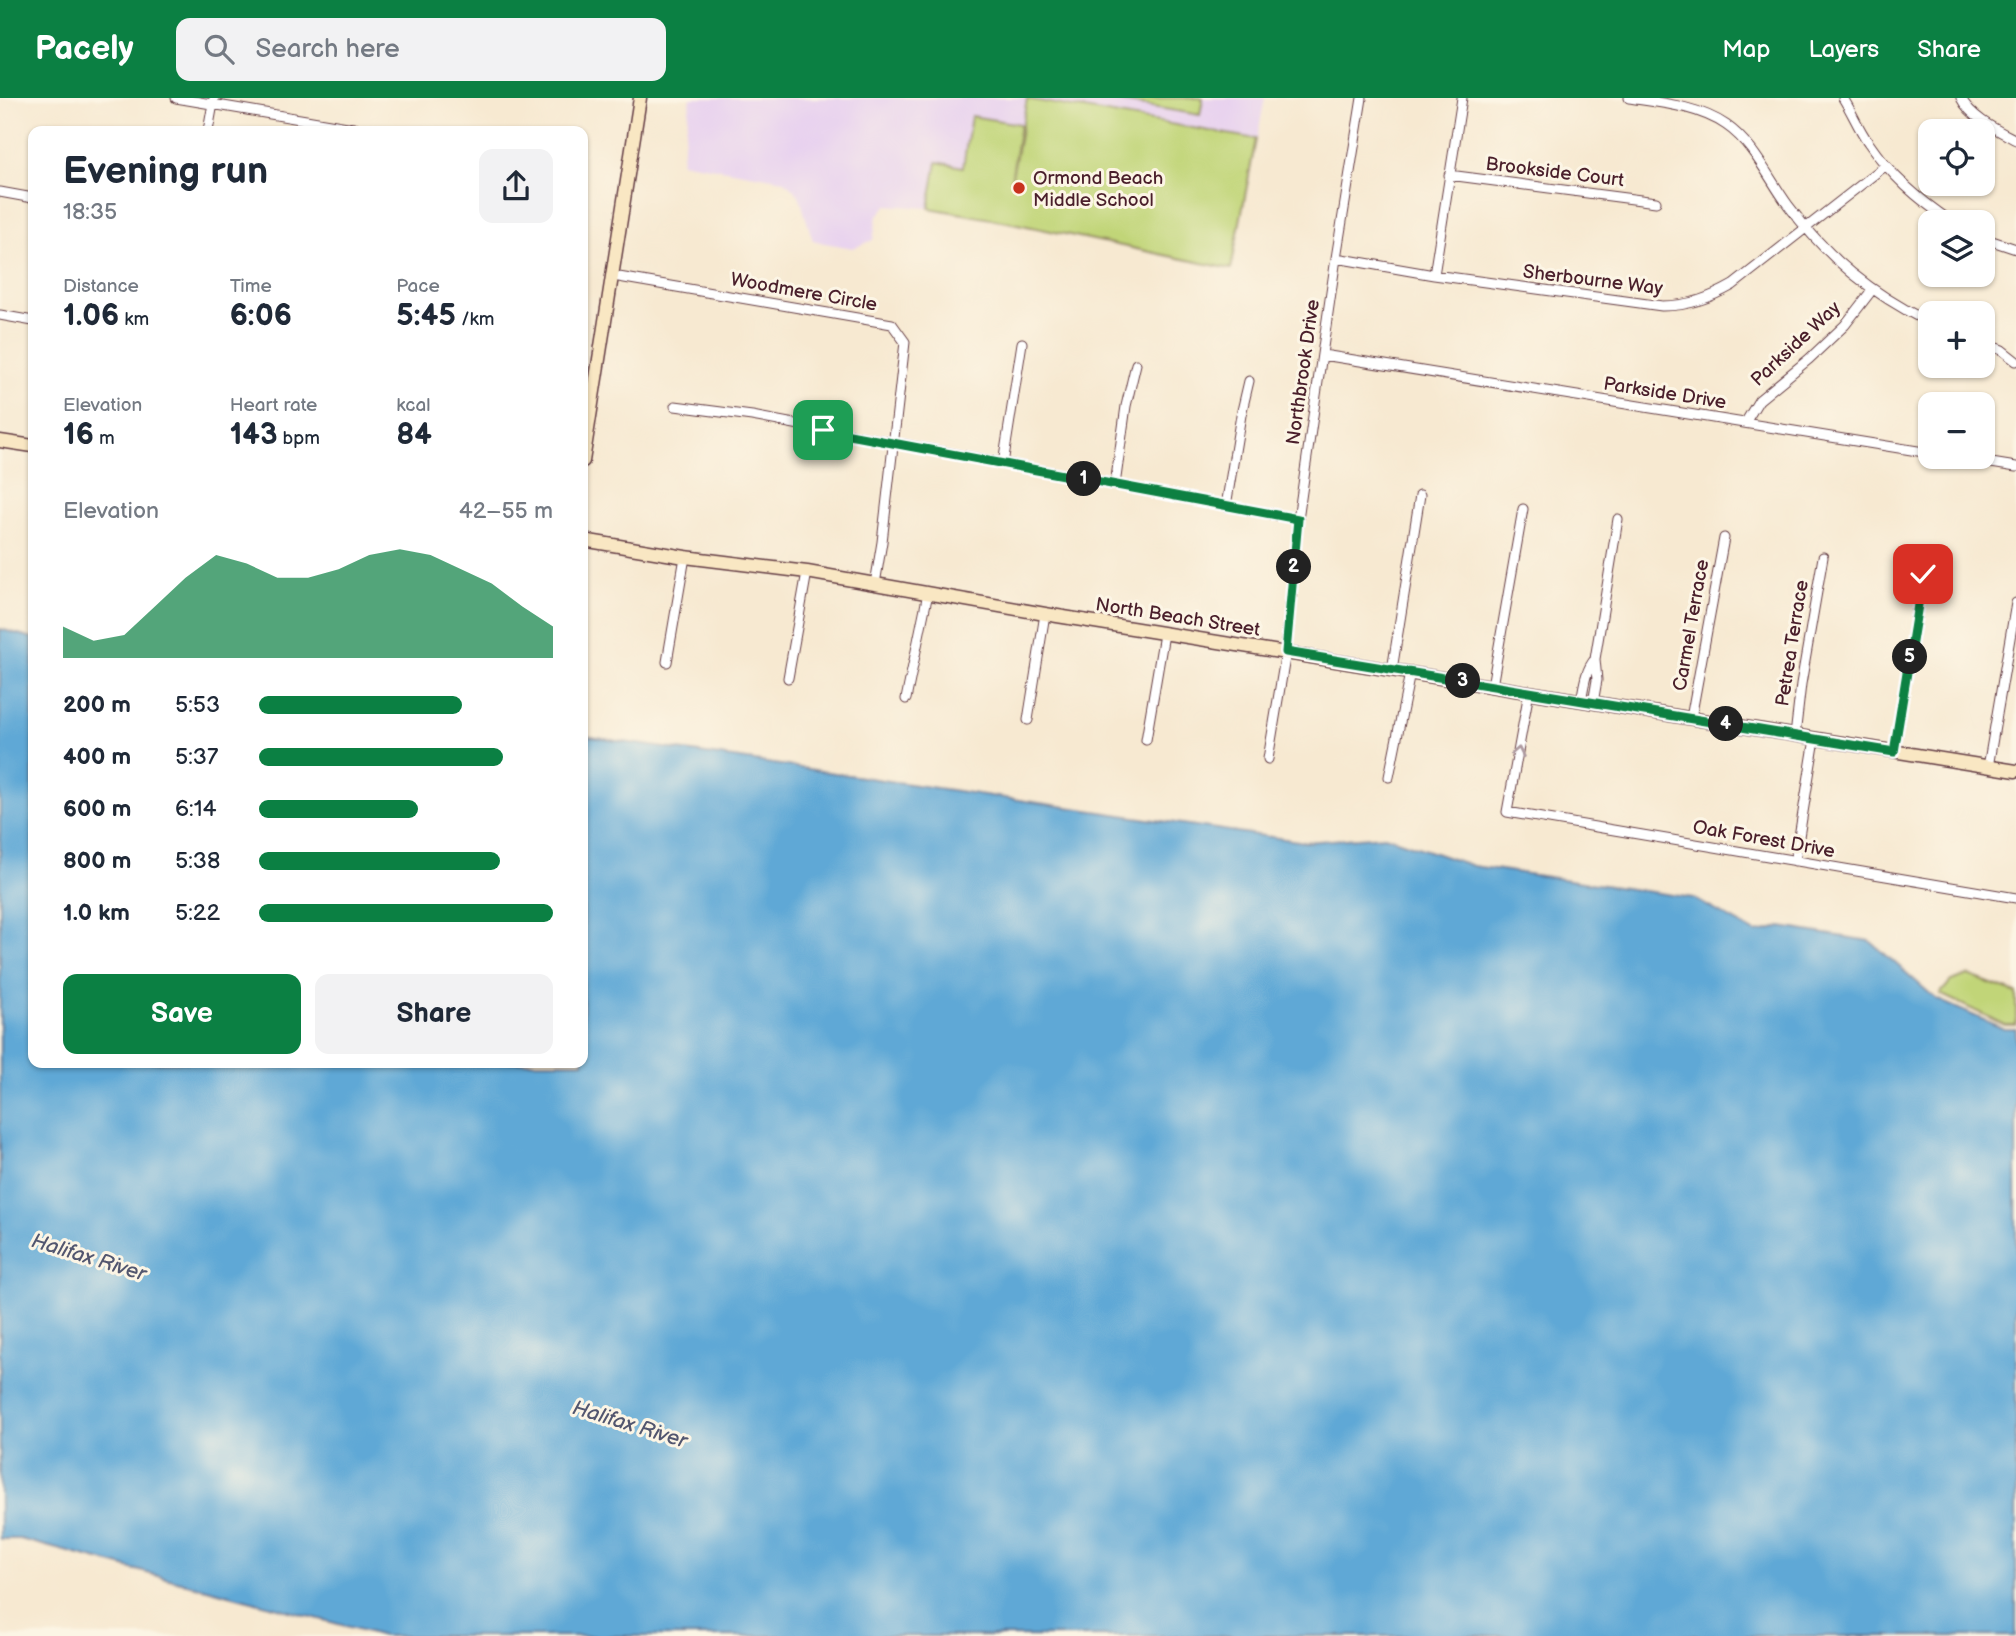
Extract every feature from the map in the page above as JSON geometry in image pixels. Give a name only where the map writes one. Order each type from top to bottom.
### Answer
[{"type":"street","points":[[176,98],[213,101],[345,126]]},
{"type":"street","points":[[588,430],[640,98]]},
{"type":"street","name":"Northbrook Drive","points":[[1268,759],[1286,652],[1298,519],[1362,98]]},
{"type":"street","points":[[1434,275],[1462,98]]},
{"type":"street","points":[[1629,98],[1702,113],[1727,126],[1745,144],[1806,229],[1834,260],[1872,290],[1918,317]]},
{"type":"street","points":[[1843,98],[1885,166],[1919,200],[1934,210]]},
{"type":"street","points":[[1961,98],[1965,107],[1995,129],[2016,140]]},
{"type":"street","points":[[209,126],[213,101]]},
{"type":"street","name":"Sherbourne Way","points":[[1336,258],[1434,275],[1678,306],[1708,299],[1733,285],[1885,166]]},
{"type":"street","name":"Brookside Court","points":[[1450,175],[1656,202]]},
{"type":"street","points":[[0,192],[28,197]]},
{"type":"street","points":[[1995,242],[2016,249]]},
{"type":"street","name":"Woodmere Circle","points":[[613,276],[892,324],[905,342],[875,584]]},
{"type":"street","name":"Parkside Way","points":[[1745,423],[1759,400],[1836,333],[1872,290]]},
{"type":"street","points":[[0,315],[28,320]]},
{"type":"street","points":[[1003,464],[1022,343]]},
{"type":"street","points":[[1995,347],[2016,361]]},
{"type":"street","name":"Parkside Drive","points":[[1323,355],[1918,451]]},
{"type":"street","points":[[1115,485],[1126,406],[1136,364]]},
{"type":"street","points":[[1226,506],[1241,415],[1250,381]]},
{"type":"street","points":[[675,406],[752,416],[1298,519]]},
{"type":"street","points":[[0,441],[28,445]]},
{"type":"street","points":[[1995,464],[2016,467]]},
{"type":"street","points":[[1392,670],[1420,495]]},
{"type":"street","points":[[1492,686],[1523,509]]},
{"type":"street","points":[[1587,702],[1585,678],[1595,659],[1618,519]]},
{"type":"street","name":"Carmel Terrace","points":[[1691,718],[1724,538]]},
{"type":"street","name":"North Beach Street","points":[[588,541],[685,557],[807,572],[1164,634],[2016,771]]},
{"type":"street","name":"Petrea Terrace","points":[[1795,736],[1823,556]]},
{"type":"street","points":[[667,662],[685,557]]},
{"type":"street","points":[[788,678],[807,572]]},
{"type":"street","points":[[1894,752],[1923,574]]},
{"type":"street","points":[[906,699],[928,593]]},
{"type":"street","points":[[1988,767],[2016,603]]},
{"type":"street","points":[[1028,720],[1045,614]]},
{"type":"street","points":[[1146,740],[1164,634]]},
{"type":"street","points":[[1389,777],[1410,673]]},
{"type":"street","name":"Oak Forest Drive","points":[[1529,692],[1507,812],[2016,898]]},
{"type":"street","points":[[1795,861],[1815,739]]},
{"type":"shaded area","name":"Ormond Beach Middle School","points":[[691,98],[1265,98],[1231,269],[1003,221],[929,208],[887,205],[877,216],[873,240],[853,248],[813,241],[799,195],[784,180],[681,162]]},
{"type":"green space","points":[[1099,98],[1203,98],[1200,115]]},
{"type":"green space","points":[[1027,99],[1256,139],[1231,269],[929,208],[937,162],[963,167],[971,116],[1020,124],[1011,181]]},
{"type":"green space","points":[[1968,975],[2016,993],[2016,1025],[2005,1025],[1940,994],[1951,981]]},
{"type":"water","name":"Halifax River","points":[[0,629],[28,637],[28,1068],[588,1068],[588,737],[1305,842],[1385,836],[1473,866],[1693,898],[1756,933],[1781,927],[1870,941],[1936,999],[2004,1029],[2016,1029],[2016,1636],[383,1636],[20,1539],[0,1539]]},
{"type":"place","name":"Ormond Beach Middle School","points":[[1019,188]]},
{"type":"route","points":[[823,430],[1298,519],[1286,652],[1894,752],[1923,574]]}]
